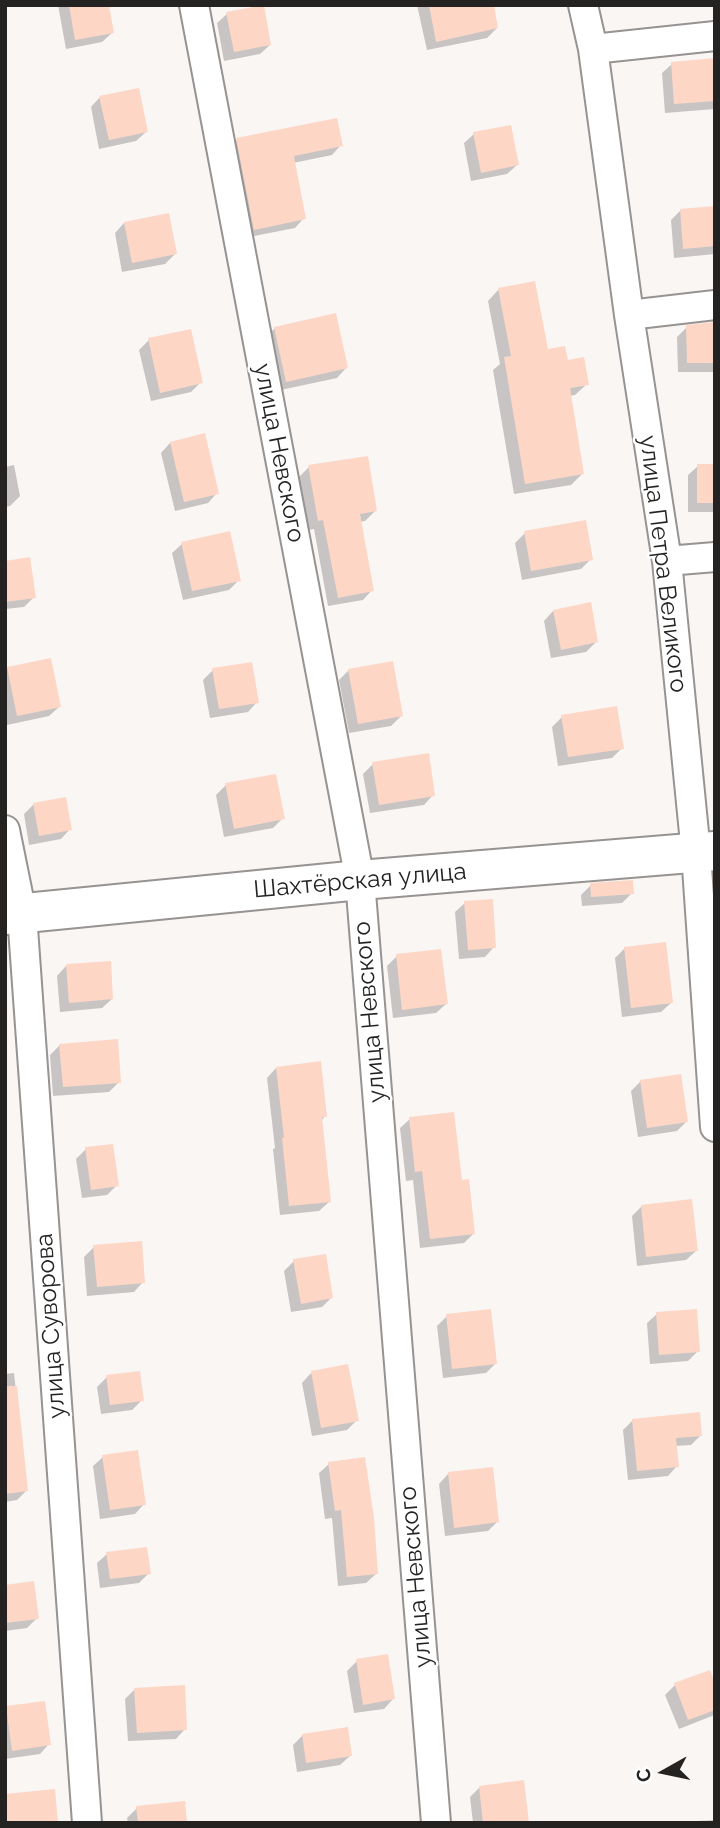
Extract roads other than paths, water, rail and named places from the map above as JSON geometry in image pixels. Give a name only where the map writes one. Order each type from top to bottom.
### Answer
[{"type":"street","name":"улица Невского","points":[[194,5],[360,880],[436,1823]]},
{"type":"street","name":"улица Петра Великого","points":[[583,5],[593,49],[629,315],[667,561],[705,852],[715,1127]]},
{"type":"street","points":[[593,49],[715,36]]},
{"type":"street","points":[[629,315],[715,305]]},
{"type":"street","points":[[667,561],[715,557]]},
{"type":"street","name":"улица Суворова","points":[[5,831],[87,1823]]},
{"type":"street","name":"Шахтёрская улица","points":[[13,915],[360,880],[705,852]]}]
